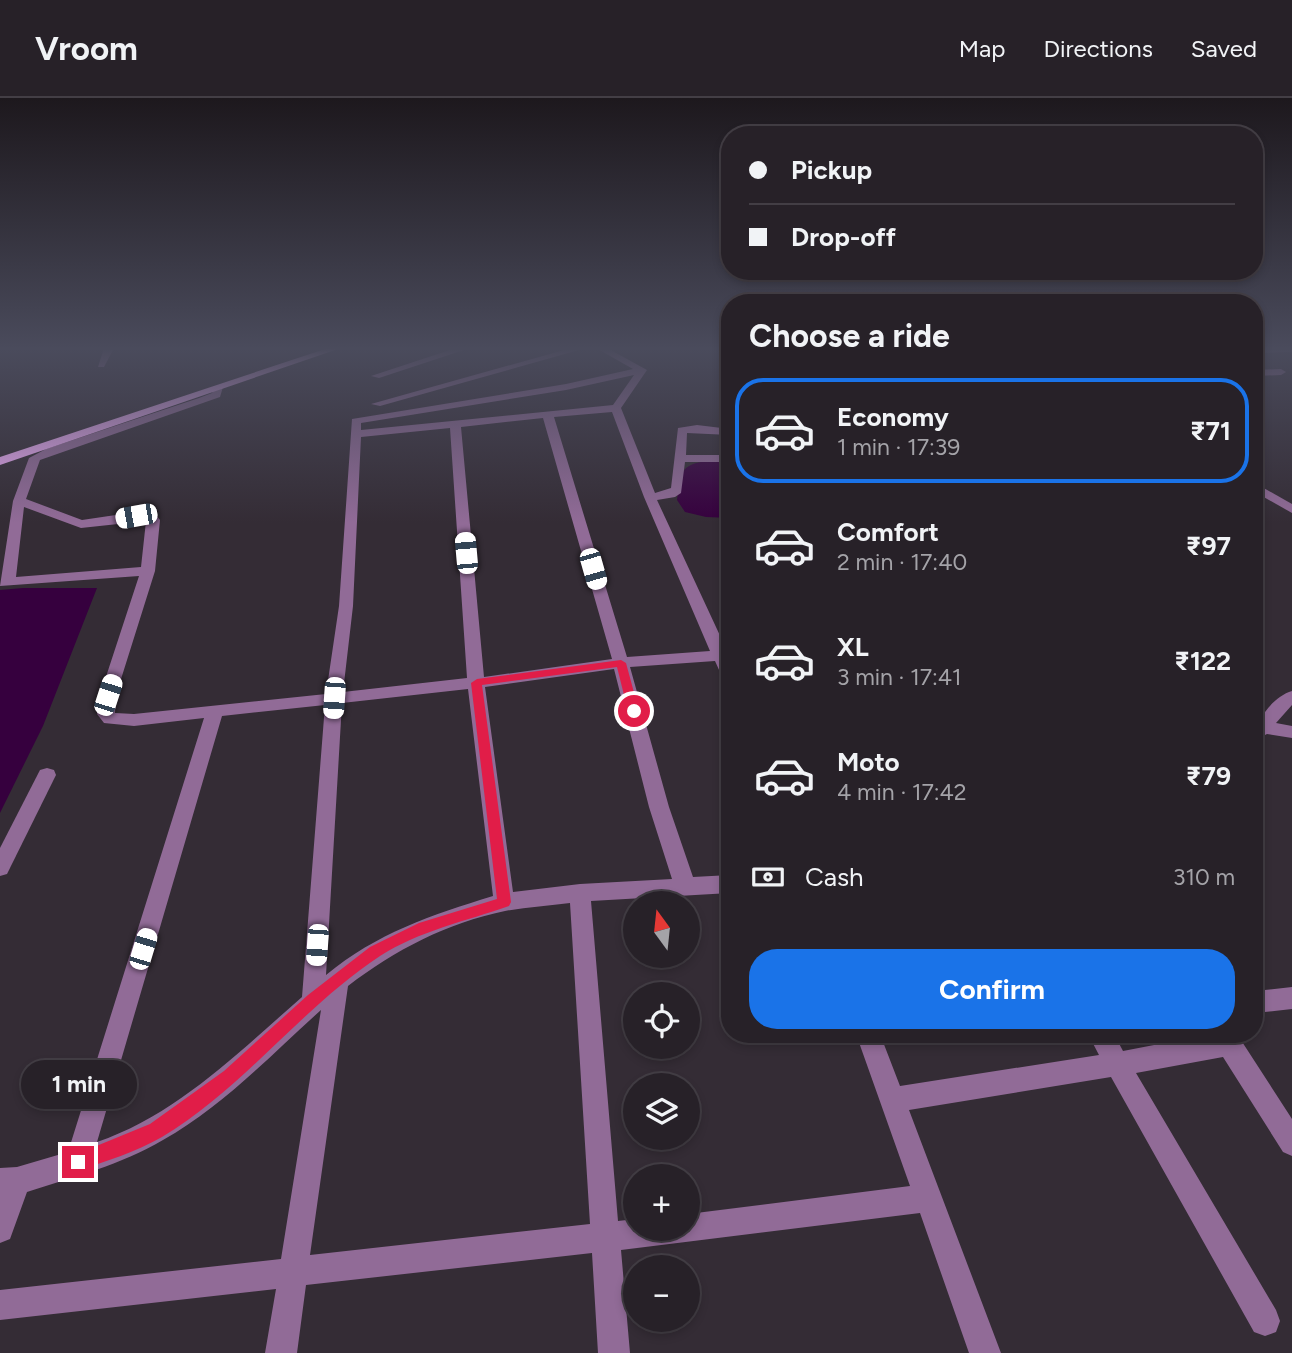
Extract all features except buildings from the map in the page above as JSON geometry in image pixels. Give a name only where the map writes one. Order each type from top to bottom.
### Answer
[{"type":"main road","points":[[0,459],[164,407]]},
{"type":"street","points":[[148,571],[4,582],[19,501],[32,462],[40,454],[183,407]]},
{"type":"street","points":[[313,1000],[334,698],[346,607],[356,421],[445,407]]},
{"type":"street","points":[[19,501],[81,524],[136,516],[150,517],[154,527],[148,571],[108,695],[106,714],[110,719],[134,720],[477,683],[621,663],[721,655],[650,497],[616,408],[356,434]]},
{"type":"street","points":[[547,413],[621,663],[659,807],[685,886]]},
{"type":"street","points":[[455,424],[477,683],[504,902]]},
{"type":"street","points":[[650,497],[671,494],[677,490],[682,430],[697,428],[721,431]]},
{"type":"street","points":[[680,457],[721,459]]},
{"type":"street","points":[[1263,497],[1292,509]]},
{"type":"street","points":[[1263,727],[1279,705],[1292,697]]},
{"type":"street","points":[[78,1162],[215,710]]},
{"type":"street","points":[[1263,731],[1292,732]]},
{"type":"street","points":[[0,868],[47,775]]},
{"type":"street","points":[[0,1228],[8,1181],[78,1162],[156,1130],[229,1077],[337,980],[375,952],[424,927],[504,902],[580,893],[721,884]]},
{"type":"street","points":[[580,893],[614,1353]]},
{"type":"street","points":[[281,1353],[295,1274],[337,980]]},
{"type":"street","points":[[1263,1001],[1292,998]]},
{"type":"street","points":[[870,1043],[985,1353]]},
{"type":"street","points":[[1105,1043],[1265,1321]]},
{"type":"street","points":[[892,1100],[1117,1064],[1209,1043]]},
{"type":"street","points":[[1229,1043],[1292,1143]]},
{"type":"street","points":[[700,1226],[928,1198]]},
{"type":"street","points":[[0,1306],[623,1236]]},
{"type":"shaded area","points":[[721,461],[721,518],[685,512],[677,500],[683,472],[699,462]]},
{"type":"shaded area","points":[[97,588],[43,726],[0,813],[0,590]]},
{"type":"route","points":[[78,1162],[156,1130],[229,1077],[313,1000],[375,952],[424,927],[504,902],[477,683],[621,663],[634,711]]}]
